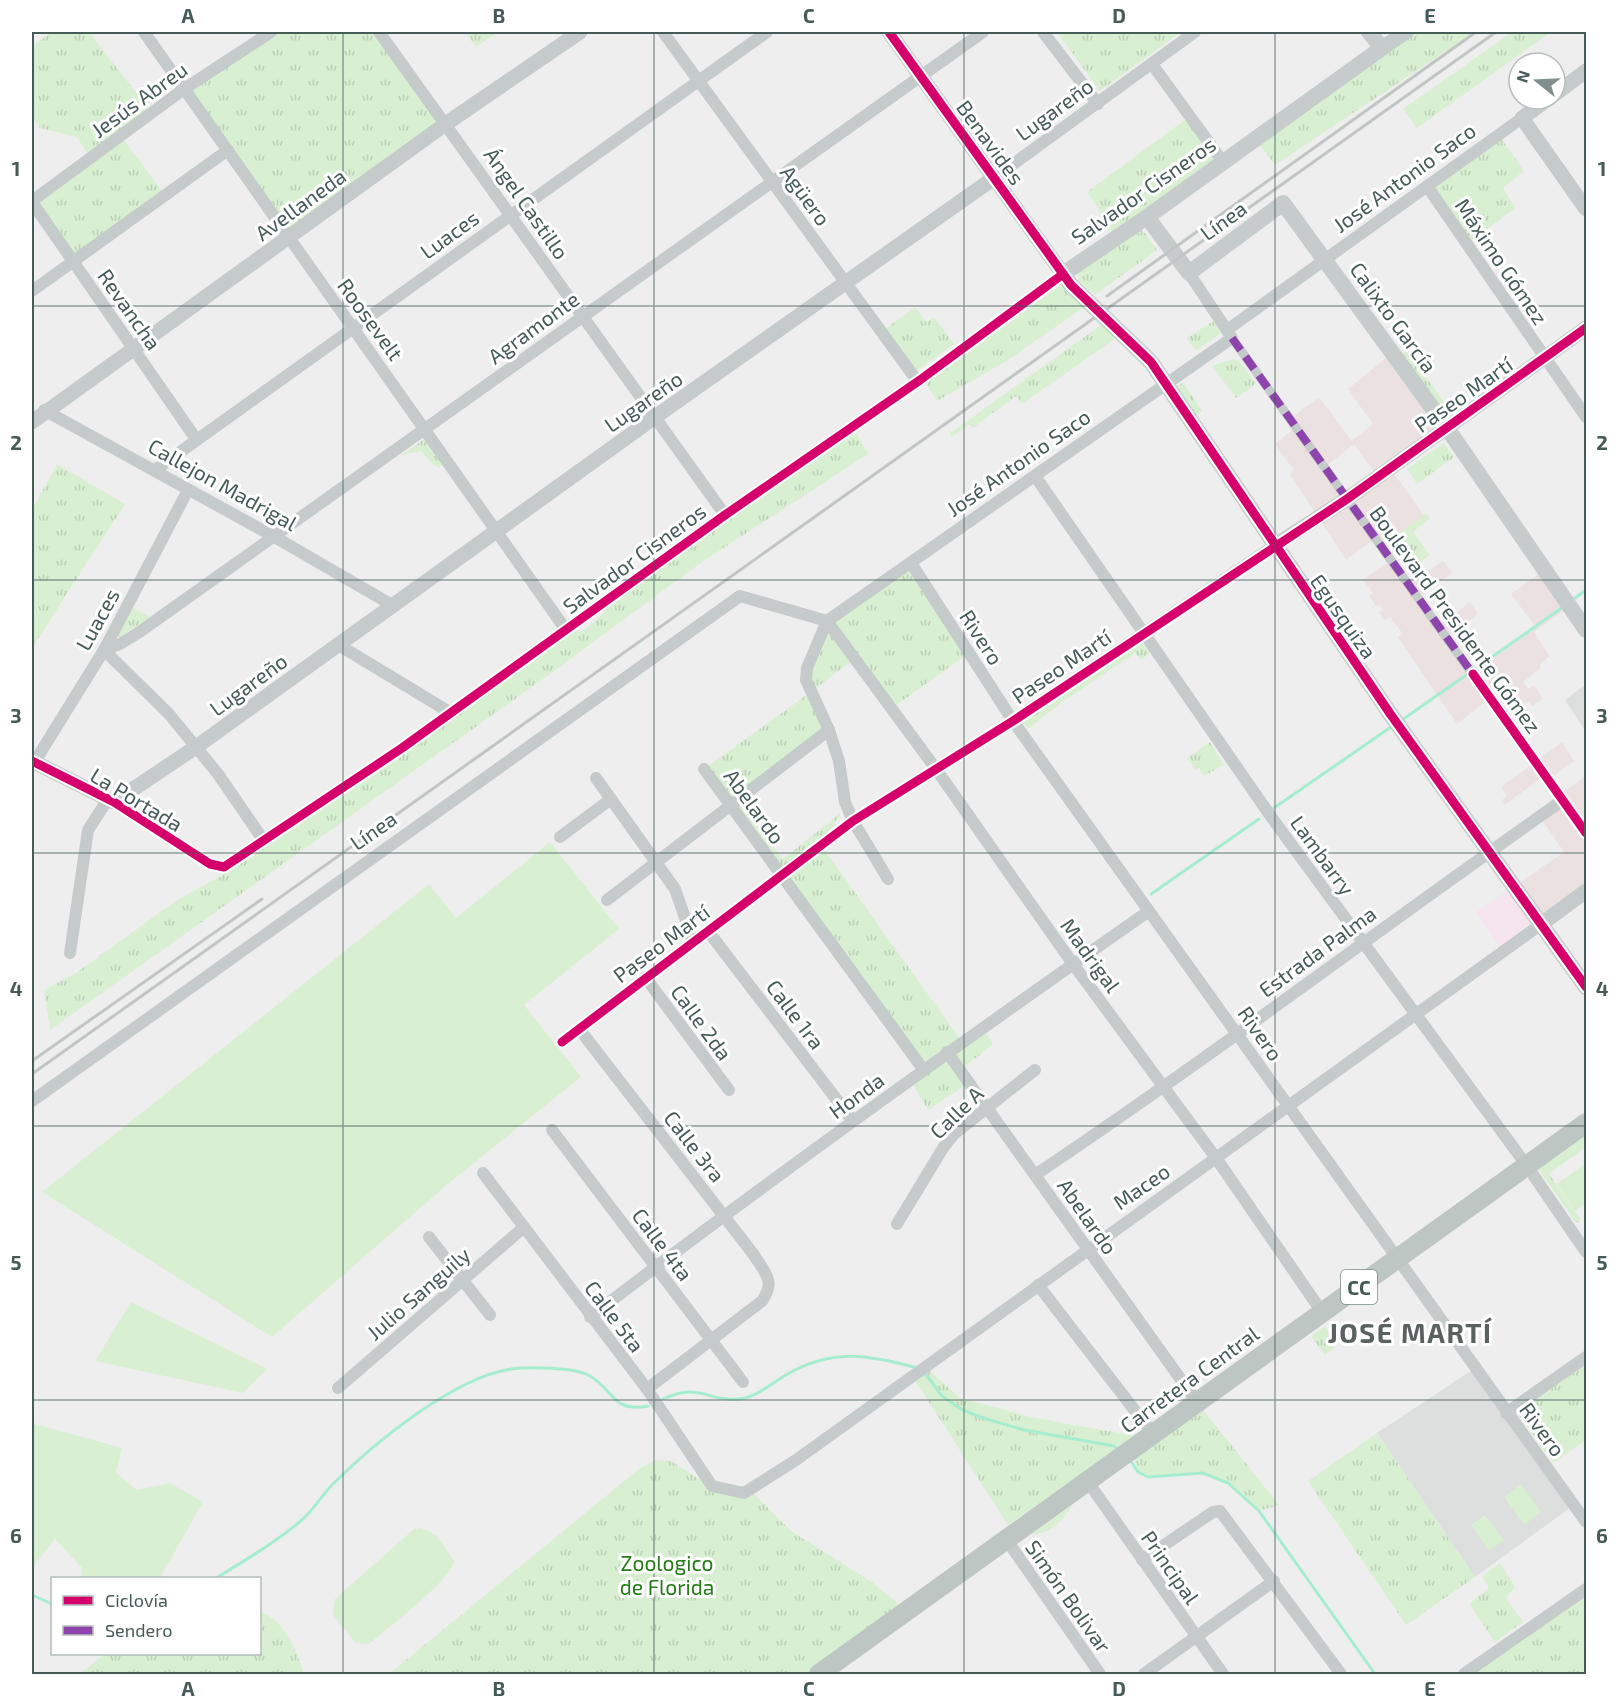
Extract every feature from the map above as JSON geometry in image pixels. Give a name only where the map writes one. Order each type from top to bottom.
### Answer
[{"type":"highway","name":"Carretera Central","points":[[819,1674],[1587,1123]]},
{"type":"main road","points":[[1369,32],[1382,48]]},
{"type":"main road","name":"Salvador Cisneros","points":[[1063,274],[1147,217],[1382,48]]},
{"type":"main road","name":"Calixto García","points":[[1283,203],[1447,428],[1587,630]]},
{"type":"main road","name":"Línea","points":[[1188,273],[1283,203]]},
{"type":"main road","points":[[1147,217],[1188,273]]},
{"type":"main road","name":"Egusquiza","points":[[1063,274],[1071,285],[1134,343],[1166,384],[1274,546],[1396,721],[1540,925],[1587,987]]},
{"type":"street","name":"Roosevelt","points":[[144,32],[566,630]]},
{"type":"street","name":"Jesús Abreu","points":[[32,202],[184,89],[271,32]]},
{"type":"street","name":"Ángel Castillo","points":[[379,32],[447,123],[725,515]]},
{"type":"street","name":"Avellaneda","points":[[32,422],[38,406],[132,348],[447,123],[580,32]]},
{"type":"street","name":"Agüero","points":[[663,32],[918,382]]},
{"type":"street","name":"Luaces","points":[[155,470],[767,32]]},
{"type":"street","name":"Benavides","points":[[889,32],[1063,274]]},
{"type":"street","name":"Agramonte","points":[[104,650],[138,633],[983,32]]},
{"type":"street","points":[[1043,32],[1098,104]]},
{"type":"street","name":"Lugareño","points":[[111,800],[196,747],[655,417],[1098,104],[1195,32]]},
{"type":"street","points":[[1382,48],[1406,32]]},
{"type":"street","points":[[1152,64],[1223,162]]},
{"type":"street","points":[[1567,85],[1587,71]]},
{"type":"street","name":"José Antonio Saco","points":[[827,621],[1166,384],[1324,260],[1532,111]]},
{"type":"street","points":[[1522,118],[1587,208]]},
{"type":"street","points":[[32,291],[228,150]]},
{"type":"street","name":"Máximo Gómez","points":[[1427,186],[1587,417]]},
{"type":"street","name":"Revancha","points":[[32,202],[196,439]]},
{"type":"street","points":[[1188,273],[1230,334]]},
{"type":"street","name":"Salvador Cisneros","points":[[224,867],[451,713],[725,515],[918,382],[1063,274]]},
{"type":"street","name":"Paseo Martí","points":[[562,1042],[853,820],[1013,721],[1145,631],[1347,499],[1587,328]]},
{"type":"street","name":"Boulevard Presidente Gómez","points":[[1230,334],[1587,833]]},
{"type":"street","name":"Callejon Madrigal","points":[[38,406],[273,536],[392,605]]},
{"type":"street","name":"Lambarry","points":[[1035,476],[1145,631],[1260,800],[1587,1252]]},
{"type":"street","name":"Luaces","points":[[33,762],[104,650],[188,490]]},
{"type":"street","name":"Rivero","points":[[910,563],[1013,721],[1238,1033],[1506,1413],[1587,1522]]},
{"type":"street","name":"Línea","points":[[32,1101],[740,596],[827,621]]},
{"type":"street","points":[[827,621],[807,668],[806,680],[829,730],[839,761],[845,802],[888,879]]},
{"type":"street","name":"Madrigal","points":[[827,621],[936,769],[1073,964],[1216,1158],[1322,1312]]},
{"type":"street","points":[[337,644],[451,713]]},
{"type":"street","points":[[104,650],[169,714],[218,774],[264,841]]},
{"type":"street","points":[[607,900],[829,730]]},
{"type":"street","name":"La Portada","points":[[33,762],[111,800],[210,864],[224,867]]},
{"type":"street","name":"Abelardo","points":[[704,769],[923,1069]]},
{"type":"street","points":[[596,778],[675,889],[693,941]]},
{"type":"street","points":[[560,837],[611,799]]},
{"type":"street","points":[[70,953],[88,830],[111,800]]},
{"type":"street","name":"Estrada Palma","points":[[1035,1175],[1165,1088],[1362,942],[1563,800]]},
{"type":"street","name":"Maceo","points":[[712,1486],[744,1493],[773,1476],[1587,891]]},
{"type":"street","name":"Honda","points":[[590,1317],[923,1069],[1149,911]]},
{"type":"street","name":"Calle 1ra","points":[[708,931],[853,1121]]},
{"type":"street","name":"Calle 2da","points":[[645,977],[729,1090]]},
{"type":"street","name":"Calle 3ra","points":[[580,1030],[724,1215],[766,1274],[770,1284],[769,1291],[762,1300],[712,1339]]},
{"type":"street","name":"Abelardo","points":[[947,1052],[1197,1402]]},
{"type":"street","name":"Calle A","points":[[897,1224],[943,1148],[967,1122],[1035,1070]]},
{"type":"street","name":"Calle 4ta","points":[[552,1130],[743,1382]]},
{"type":"street","name":"Calle 5ta","points":[[483,1173],[646,1389],[712,1486]]},
{"type":"street","name":"Julio Sanguily","points":[[338,1388],[523,1228]]},
{"type":"street","points":[[429,1237],[490,1315]]},
{"type":"street","points":[[1038,1285],[1153,1434]]},
{"type":"street","points":[[646,1389],[712,1339]]},
{"type":"street","points":[[1506,1413],[1587,1357]]},
{"type":"street","name":"Principal","points":[[1088,1482],[1223,1674]]},
{"type":"street","points":[[1142,1560],[1213,1512],[1220,1511],[1341,1674]]},
{"type":"street","name":"Simón Bolivar","points":[[1006,1539],[1100,1674]]},
{"type":"street","points":[[1144,1674],[1198,1638],[1274,1581]]},
{"type":"street","points":[[1464,1674],[1587,1589]]},
{"type":"shaded area","points":[[1392,353],[1447,428],[1390,468],[1424,516],[1382,548],[1372,541],[1346,560],[1290,474],[1294,470],[1275,444],[1296,427],[1290,419],[1319,397],[1352,441],[1373,424],[1348,389]],"holes":[[[1354,444],[1378,477],[1347,498],[1325,467]]]},
{"type":"shaded area","points":[[1391,560],[1439,626],[1470,602],[1478,614],[1447,637],[1471,671],[1535,626],[1511,594],[1542,572],[1569,607],[1534,632],[1550,656],[1541,663],[1540,669],[1523,682],[1528,689],[1534,685],[1543,699],[1532,706],[1528,701],[1505,718],[1490,698],[1457,724],[1398,637],[1403,634],[1390,617],[1385,620],[1379,612],[1383,610],[1379,605],[1376,606],[1369,596],[1373,593],[1363,580]]},
{"type":"shaded area","points":[[1443,561],[1452,573],[1421,596],[1412,583]]},
{"type":"shaded area","points":[[1586,684],[1586,732],[1565,700]]},
{"type":"shaded area","points":[[1562,742],[1574,761],[1549,780],[1545,776],[1504,805],[1501,801],[1507,796],[1501,787]]},
{"type":"shaded area","points":[[1586,776],[1586,891],[1540,925],[1513,887],[1564,852],[1540,817],[1559,795]]},
{"type":"shaded area","points":[[1513,887],[1540,925],[1502,951],[1476,912]]},
{"type":"shaded area","points":[[1475,1368],[1574,1505],[1475,1577],[1377,1433]]},
{"type":"green space","points":[[52,32],[89,32],[152,113],[121,136],[165,195],[72,261],[32,202],[90,158],[77,137],[40,128],[32,117],[32,46]]},
{"type":"green space","points":[[271,32],[381,32],[447,123],[289,238],[184,89]]},
{"type":"green space","points":[[465,32],[498,32],[476,47]]},
{"type":"green space","points":[[1057,32],[1181,32],[1100,91]]},
{"type":"green space","points":[[1406,32],[1475,32],[1275,165],[1255,139]]},
{"type":"green space","points":[[1512,32],[1551,32],[1524,51],[1507,51],[1507,64],[1417,128],[1403,109]]},
{"type":"green space","points":[[1190,116],[1223,162],[1116,237],[1111,230],[1105,229],[1109,225],[1087,192]]},
{"type":"green space","points":[[1499,135],[1524,171],[1503,188],[1515,208],[1468,244],[1427,186]]},
{"type":"green space","points":[[1139,229],[1145,233],[1157,250],[1095,295],[1079,281],[1078,272]]},
{"type":"green space","points":[[1060,285],[1084,307],[1008,360],[937,401],[926,383]]},
{"type":"green space","points":[[915,307],[926,322],[934,317],[954,344],[916,371],[885,329]]},
{"type":"green space","points":[[1213,321],[1221,333],[1196,351],[1187,338]]},
{"type":"green space","points":[[1101,325],[1116,338],[1022,404],[1016,396],[973,428],[969,424],[951,438],[950,433]]},
{"type":"green space","points":[[1406,350],[1448,407],[1458,402],[1443,413],[1401,355]]},
{"type":"green space","points":[[1233,359],[1239,361],[1256,384],[1236,398],[1212,366]]},
{"type":"green space","points":[[1183,382],[1202,411],[1196,416],[1177,388]]},
{"type":"green space","points":[[856,433],[868,454],[702,562],[550,674],[50,1030],[44,990],[76,973],[177,900],[223,875],[574,630],[583,631],[603,614],[607,606],[707,531]]},
{"type":"green space","points":[[424,439],[443,464],[439,468],[431,463],[422,451],[402,455]]},
{"type":"green space","points":[[1444,443],[1454,457],[1417,484],[1407,469]]},
{"type":"green space","points":[[57,464],[125,504],[32,648],[32,510]]},
{"type":"green space","points":[[1426,513],[1430,519],[1413,532],[1430,555],[1409,571],[1389,541]]},
{"type":"green space","points":[[911,563],[969,653],[891,709],[854,659],[811,692],[806,680],[827,621]]},
{"type":"green space","points":[[132,607],[150,617],[120,637],[117,635]]},
{"type":"green space","points":[[1140,641],[1150,653],[1141,660],[1135,653],[1058,705],[1028,729],[1022,721]]},
{"type":"green space","points":[[811,692],[829,730],[739,804],[783,859],[842,812],[821,845],[960,1039],[981,1026],[993,1044],[966,1066],[969,1083],[928,1110],[910,1079],[923,1069],[704,769]]},
{"type":"green space","points":[[1210,742],[1224,765],[1204,776],[1199,768],[1195,770],[1187,758]]},
{"type":"green space","points":[[550,842],[619,929],[524,1005],[581,1077],[449,1183],[272,1337],[42,1192],[429,884],[456,918]]},
{"type":"green space","points":[[1586,1134],[1586,1147],[1549,1174],[1581,1220],[1576,1223],[1538,1168]]},
{"type":"green space","points":[[1586,1163],[1586,1203],[1575,1211],[1557,1184]]},
{"type":"green space","points":[[131,1302],[267,1369],[243,1393],[95,1361]]},
{"type":"green space","points":[[1325,1326],[1332,1335],[1329,1338],[1335,1348],[1325,1355],[1311,1336]]},
{"type":"green space","points":[[1586,1364],[1586,1440],[1553,1463],[1517,1413]]},
{"type":"green space","points":[[930,1371],[960,1398],[1035,1418],[1136,1436],[1197,1402],[1279,1505],[1259,1511],[1236,1490],[1209,1474],[1199,1472],[1156,1476],[1138,1472],[1131,1450],[1135,1437],[1008,1525],[914,1379]]},
{"type":"green space","points":[[32,1423],[122,1448],[116,1473],[137,1490],[170,1483],[203,1502],[161,1577],[81,1577],[82,1568],[55,1539],[32,1568]]},
{"type":"green space","points":[[1377,1433],[1475,1577],[1406,1625],[1308,1481]]},
{"type":"green space","name":"Zoologico de Florida","points":[[656,1460],[671,1461],[705,1483],[753,1493],[791,1531],[872,1582],[907,1611],[819,1674],[389,1674],[640,1468]]},
{"type":"green space","points":[[1521,1484],[1541,1512],[1524,1525],[1504,1497]]},
{"type":"green space","points":[[1073,1504],[1065,1516],[1050,1530],[1030,1534]]},
{"type":"green space","points":[[1485,1515],[1504,1540],[1489,1551],[1471,1525]]},
{"type":"green space","points":[[421,1528],[436,1535],[454,1561],[451,1569],[418,1604],[369,1644],[356,1643],[333,1615],[335,1599],[414,1529]]},
{"type":"green space","points":[[1500,1563],[1515,1587],[1506,1598],[1523,1622],[1495,1642],[1469,1604],[1489,1588],[1482,1576]]},
{"type":"green space","points":[[1586,1588],[1586,1674],[1464,1674]]},
{"type":"green space","points":[[261,1612],[276,1622],[289,1637],[304,1674],[79,1674],[104,1655],[261,1655]]},
{"type":"waterway","points":[[1571,601],[1586,590]]},
{"type":"waterway","points":[[1402,720],[1563,607]]},
{"type":"waterway","points":[[1274,808],[1391,727]]},
{"type":"waterway","points":[[1151,894],[1259,819]]},
{"type":"waterway","points":[[663,1399],[686,1392],[728,1399],[745,1398],[801,1367],[834,1357],[882,1359],[917,1368]]},
{"type":"waterway","points":[[218,1577],[272,1543],[303,1519],[333,1484],[392,1432],[440,1398],[489,1375],[519,1368],[572,1370],[588,1375],[597,1381],[620,1403],[636,1407],[648,1406]]},
{"type":"waterway","points":[[925,1373],[942,1396],[961,1409],[980,1417],[1024,1430],[1114,1446],[1118,1450]]},
{"type":"waterway","points":[[1130,1460],[1138,1472],[1148,1477],[1203,1473],[1228,1483],[1259,1511],[1375,1674]]},
{"type":"waterway","points":[[32,1595],[51,1604]]},
{"type":"railway","points":[[1107,296],[1476,32]]},
{"type":"railway","points":[[32,1074],[1496,32]]},
{"type":"railway","points":[[32,1061],[262,899]]},
{"type":"marked path","points":[[1232,338],[1475,677]]},
{"type":"cycle path","points":[[889,32],[1071,285],[1151,362],[1391,715],[1586,987]]},
{"type":"cycle path","points":[[32,761],[114,802],[210,864],[224,867],[402,748],[725,515],[920,380],[1063,274]]},
{"type":"cycle path","points":[[562,1042],[853,821],[1013,721],[1347,499],[1586,328]]},
{"type":"cycle path","points":[[1473,674],[1586,833]]},
{"type":"district","name":"JOSÉ MARTÍ","points":[[1410,1332]]}]
